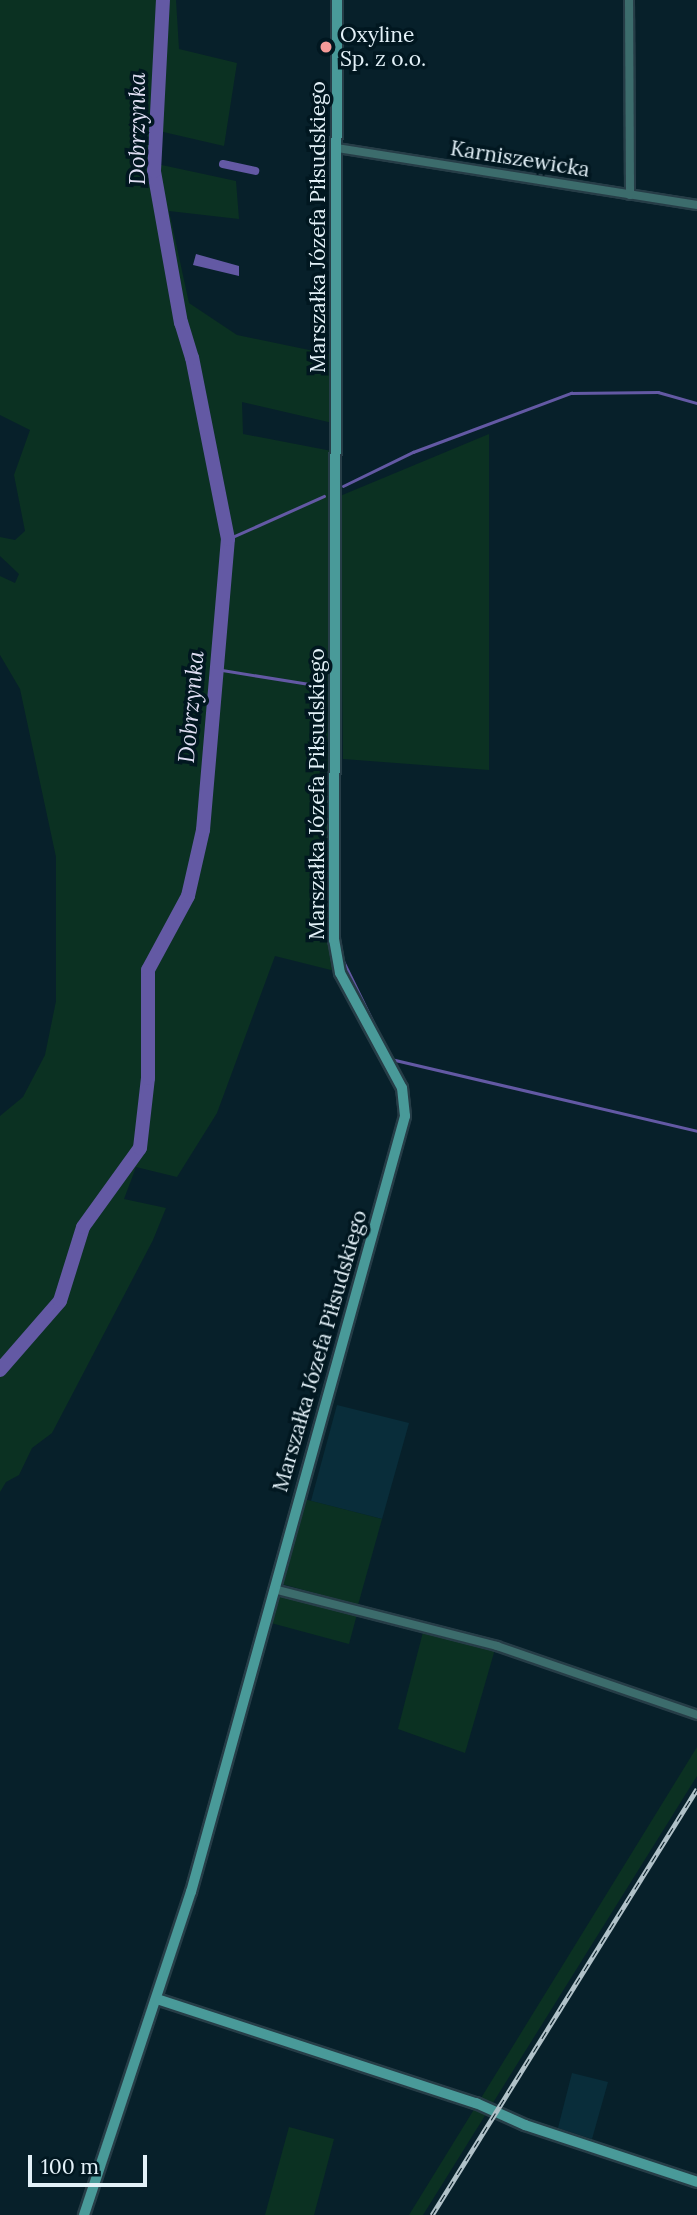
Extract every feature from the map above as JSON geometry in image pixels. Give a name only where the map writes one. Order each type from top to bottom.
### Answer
[{"type":"street","name":"Marszałka Józefa Piłsudskiego","points":[[84,2215],[157,1999],[405,1116],[402,1088],[340,973],[334,940],[337,0]]},
{"type":"street","points":[[629,0],[629,195]]},
{"type":"street","name":"Karniszewicka","points":[[337,148],[697,205]]},
{"type":"street","points":[[274,1589],[497,1646],[697,1715]]},
{"type":"street","points":[[157,1999],[476,2104],[525,2125],[697,2182]]},
{"type":"shaded area","points":[[196,254],[239,266],[239,276],[193,265]]},
{"type":"shaded area","points":[[337,1405],[409,1423],[382,1519],[311,1501]]},
{"type":"shaded area","points":[[572,2073],[608,2082],[592,2139],[558,2128]]},
{"type":"green space","points":[[0,0],[176,0],[179,49],[237,63],[224,146],[159,131],[157,164],[236,181],[239,219],[169,211],[189,303],[237,335],[338,356],[337,424],[242,402],[243,434],[337,452],[329,738],[334,940],[328,943],[335,971],[275,956],[217,1113],[177,1177],[136,1167],[124,1199],[166,1208],[153,1240],[52,1433],[32,1448],[19,1475],[6,1482],[0,1492],[0,1116],[23,1097],[45,1055],[56,1001],[56,857],[20,689],[0,655],[0,576],[15,583],[19,574],[0,556],[0,537],[15,540],[25,531],[14,475],[30,430],[0,415]]},
{"type":"green space","points":[[489,434],[489,770],[343,759],[340,496]]},
{"type":"green space","points":[[304,1499],[382,1519],[358,1605],[282,1584]]},
{"type":"green space","points":[[283,1595],[357,1614],[349,1644],[271,1623],[277,1598]]},
{"type":"green space","points":[[423,1632],[495,1649],[465,1753],[398,1729]]},
{"type":"green space","points":[[697,1747],[697,1776],[423,2215],[409,2215]]},
{"type":"green space","points":[[289,2127],[334,2139],[314,2215],[265,2215]]},
{"type":"waterway","name":"Dobrzynka","points":[[0,1370],[60,1301],[83,1227],[140,1148],[148,1078],[148,970],[188,896],[203,830],[228,539],[192,358],[181,323],[154,171],[163,0]]},
{"type":"waterway","points":[[223,164],[255,171]]},
{"type":"waterway","points":[[343,486],[413,452],[571,393],[658,392],[697,403]]},
{"type":"waterway","points":[[228,539],[324,496]]},
{"type":"waterway","points":[[216,669],[309,684],[323,691]]},
{"type":"waterway","points":[[340,693],[340,773]]},
{"type":"waterway","points":[[339,909],[339,941]]},
{"type":"waterway","points":[[342,958],[379,1034]]},
{"type":"waterway","points":[[391,1059],[697,1131]]},
{"type":"railway","points":[[432,2215],[697,1789]]},
{"type":"place","name":"Oxyline Sp. z o.o.","points":[[326,47]]}]
